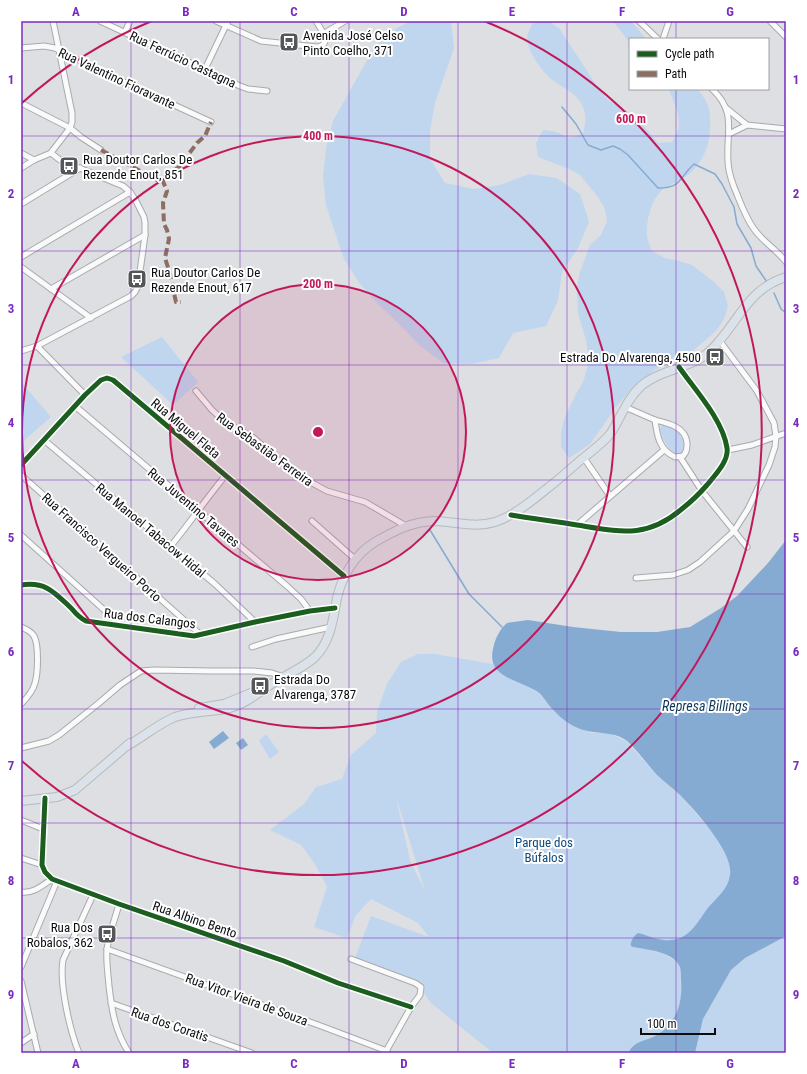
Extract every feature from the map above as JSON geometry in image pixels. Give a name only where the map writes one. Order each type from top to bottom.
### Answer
[{"type":"main road","points":[[21,801],[67,794],[75,790],[127,746],[175,717],[238,705],[304,665],[317,654],[328,638],[340,588],[347,570],[372,544],[406,526],[426,521],[466,525],[497,521],[511,516],[549,487],[604,441],[611,432],[631,397],[643,384],[656,377],[698,360],[709,352],[720,340],[750,299],[769,285],[786,277]]},
{"type":"street","points":[[21,168],[34,160],[51,153],[70,128],[72,122],[72,113],[53,21]]},
{"type":"street","name":"Rua Ferrúcio Castagna","points":[[100,21],[248,89],[267,91]]},
{"type":"street","points":[[125,32],[130,21]]},
{"type":"street","points":[[216,21],[227,24],[261,41],[317,47],[323,46],[325,43],[323,34],[316,21]]},
{"type":"street","points":[[323,34],[345,21]]},
{"type":"street","points":[[639,21],[657,38]]},
{"type":"street","points":[[663,38],[669,21]]},
{"type":"street","points":[[770,21],[786,37]]},
{"type":"street","points":[[205,69],[227,24]]},
{"type":"street","name":"Rua Valentino Fioravante","points":[[21,48],[44,46],[55,48],[100,71],[211,122]]},
{"type":"street","points":[[713,90],[726,108],[747,125]]},
{"type":"street","points":[[21,103],[70,128],[101,150]]},
{"type":"street","points":[[726,108],[729,134],[728,160],[730,174],[746,216],[754,229],[786,262]]},
{"type":"street","points":[[729,134],[747,125],[786,129]]},
{"type":"street","points":[[21,153],[34,160]]},
{"type":"street","points":[[21,351],[37,346],[131,296],[136,292],[138,286],[145,235],[144,217],[130,192],[123,186],[56,158],[51,153]]},
{"type":"street","points":[[21,204],[80,168]]},
{"type":"street","points":[[21,257],[130,192]]},
{"type":"street","points":[[51,289],[145,235]]},
{"type":"street","points":[[21,267],[91,318]]},
{"type":"street","points":[[636,578],[673,575],[688,570],[700,562],[734,531],[748,509],[762,482],[775,447],[776,436],[774,423],[757,391],[720,340]]},
{"type":"street","points":[[37,346],[85,395]]},
{"type":"street","points":[[511,516],[613,530],[643,530],[669,520],[702,491],[723,464],[728,450],[724,436],[718,424],[679,367]]},
{"type":"street","name":"Rua Miguel Fleta","points":[[21,465],[85,395],[101,380],[107,378],[113,380],[344,576]]},
{"type":"street","name":"Rua Sebastião Ferreira","points":[[196,391],[212,410],[225,422],[254,438],[292,472],[327,491],[365,502],[406,526]]},
{"type":"street","name":"Rua Juventino Tavares","points":[[75,406],[291,590],[310,611]]},
{"type":"street","points":[[625,407],[655,420],[674,426],[682,431],[687,442],[686,451],[680,457]]},
{"type":"street","points":[[655,420],[658,439],[664,450],[675,457],[680,457]]},
{"type":"street","points":[[728,450],[752,445],[786,433]]},
{"type":"street","name":"Rua Manoel Tabacow Hidal","points":[[44,440],[215,584],[256,622]]},
{"type":"street","points":[[577,525],[664,450]]},
{"type":"street","points":[[680,457],[702,491],[747,547]]},
{"type":"street","points":[[584,458],[610,496]]},
{"type":"street","name":"Rua Francisco Vergueiro Porto","points":[[21,475],[201,635]]},
{"type":"street","points":[[170,547],[225,476]]},
{"type":"street","points":[[312,521],[356,560]]},
{"type":"street","points":[[21,535],[123,627]]},
{"type":"street","name":"Rua dos Calangos","points":[[21,585],[36,584],[50,589],[86,621],[186,635],[201,635],[310,611],[335,608]]},
{"type":"street","points":[[21,627],[26,629],[34,636],[37,650],[35,684],[27,698],[21,704]]},
{"type":"street","points":[[252,647],[276,639],[331,627]]},
{"type":"street","points":[[21,748],[49,741],[59,735],[120,684],[141,671],[253,670],[272,673],[284,677]]},
{"type":"street","points":[[45,798],[42,865],[45,872],[55,880]]},
{"type":"street","points":[[21,820],[43,829]]},
{"type":"street","points":[[21,858],[42,865]]},
{"type":"street","points":[[21,892],[29,892],[55,880]]},
{"type":"street","points":[[21,967],[55,880]]},
{"type":"street","name":"Rua Albino Bento","points":[[55,880],[93,895],[284,961],[338,983],[411,1007]]},
{"type":"street","points":[[79,1053],[71,1028],[63,985],[62,968],[63,960],[93,895]]},
{"type":"street","points":[[119,904],[107,949],[108,976],[113,1019],[118,1033],[129,1053]]},
{"type":"street","name":"Rua Vitor Vieira de Souza","points":[[107,949],[321,1026],[386,1052]]},
{"type":"street","points":[[351,959],[420,985],[422,988],[386,1052]]},
{"type":"street","points":[[21,981],[38,1053]]},
{"type":"street","name":"Rua dos Coratis","points":[[111,1004],[252,1053]]},
{"type":"street","points":[[21,1043],[34,1034]]},
{"type":"green space","points":[[411,21],[451,21],[454,48],[435,103],[430,131],[430,159],[445,183],[474,189],[500,185],[529,174],[557,178],[580,194],[589,222],[578,248],[562,272],[558,301],[546,326],[513,333],[499,358],[471,364],[443,363],[420,346],[360,284],[344,259],[326,205],[323,177],[326,149],[333,121],[375,46],[397,28]]},
{"type":"green space","points":[[541,21],[548,21],[559,28],[600,91],[609,101],[634,115],[658,143],[672,142],[679,125],[678,114],[668,90],[698,90],[704,98],[707,103],[710,117],[710,135],[706,150],[703,157],[694,169],[680,180],[663,189],[657,196],[651,206],[647,225],[647,237],[652,251],[665,258],[692,265],[714,282],[724,292],[728,306],[724,319],[716,331],[694,350],[655,370],[633,387],[615,408],[590,444],[569,458],[561,447],[561,433],[564,419],[583,382],[587,369],[588,354],[586,340],[578,313],[577,286],[580,272],[590,245],[601,235],[607,222],[605,209],[598,197],[580,175],[567,168],[538,157],[536,143],[543,130],[557,132],[569,138],[583,134],[585,114],[581,102],[565,88],[547,76],[539,66],[529,48],[527,38],[532,24]]},
{"type":"green space","points":[[613,21],[631,21],[645,38],[629,38],[629,42]]},
{"type":"green space","points":[[162,337],[198,382],[173,405],[121,357]]},
{"type":"green space","points":[[21,382],[51,417],[21,443]]},
{"type":"green space","points":[[662,424],[673,429],[683,439],[684,443],[681,455],[673,454],[663,439],[660,430]]},
{"type":"green space","name":"Parque dos Búfalos","points":[[418,654],[435,654],[493,664],[505,676],[539,693],[549,705],[591,733],[609,733],[626,741],[658,776],[680,795],[714,834],[727,858],[731,873],[728,883],[723,893],[716,899],[693,931],[682,938],[659,940],[643,934],[652,951],[663,953],[677,962],[681,969],[681,997],[676,1016],[665,1029],[655,1036],[633,1045],[629,1053],[493,1053],[431,1003],[414,979],[355,958],[371,916],[429,937],[418,923],[371,899],[356,915],[347,938],[314,927],[327,887],[315,864],[301,845],[270,830],[304,804],[316,787],[342,779],[351,755],[376,733],[377,712],[387,684],[401,662]],"holes":[[[397,802],[425,891],[410,860]]]},
{"type":"green space","points":[[266,734],[279,752],[270,759],[259,741]]},
{"type":"green space","points":[[786,936],[786,1053],[695,1053],[703,1019],[731,970],[745,958]]},
{"type":"water","name":"Represa Billings","points":[[786,540],[786,936],[745,958],[731,970],[703,1019],[695,1053],[629,1053],[633,1046],[653,1037],[667,1027],[676,1013],[681,997],[681,973],[677,962],[666,954],[653,950],[633,947],[631,946],[631,942],[638,933],[655,938],[675,940],[688,933],[698,923],[707,909],[727,885],[730,875],[730,866],[720,844],[695,811],[680,795],[657,775],[627,741],[616,735],[584,730],[573,726],[558,715],[538,692],[506,677],[495,666],[492,659],[495,642],[498,635],[507,623],[528,620],[621,632],[657,632],[690,627],[721,608],[737,596],[768,563]]},
{"type":"water","points":[[223,731],[229,738],[214,749],[209,742]]},
{"type":"water","points":[[243,738],[248,745],[241,750],[236,743]]},
{"type":"waterway","points":[[562,107],[576,124],[588,145],[601,150],[613,146],[620,149],[628,155],[658,188],[666,188],[676,184],[694,164],[715,174],[734,207],[737,224],[751,248],[756,266],[767,282]]},
{"type":"waterway","points":[[774,293],[781,309],[786,313]]},
{"type":"waterway","points":[[430,530],[469,594],[502,627]]},
{"type":"marked path","points":[[101,150],[159,181],[179,167],[197,143],[205,136],[211,122]]},
{"type":"marked path","points":[[162,179],[167,191],[163,203],[164,224],[169,239],[165,258],[172,280],[176,302],[181,302]]},
{"type":"cycle path","points":[[511,515],[607,530],[633,531],[657,525],[670,518],[690,503],[721,468],[726,458],[727,448],[720,427],[714,416],[679,367]]},
{"type":"cycle path","points":[[21,465],[85,395],[101,380],[107,378],[113,380],[344,576]]},
{"type":"cycle path","points":[[21,585],[37,585],[50,590],[55,593],[78,616],[86,621],[194,636],[310,611],[335,608]]},
{"type":"cycle path","points":[[45,798],[42,865],[45,872],[52,879],[119,904],[284,961],[338,983],[411,1007]]},
{"type":"place","name":"Avenida José Celso Pinto Coelho, 371","points":[[289,42]]},
{"type":"place","name":"Rua Doutor Carlos De Rezende Enout, 851","points":[[69,166]]},
{"type":"place","name":"Rua Doutor Carlos De Rezende Enout, 617","points":[[137,279]]},
{"type":"place","name":"Estrada Do Alvarenga, 4500","points":[[715,357]]},
{"type":"place","name":"Estrada Do Alvarenga, 3787","points":[[260,686]]},
{"type":"place","name":"Rua Dos Robalos, 362","points":[[107,934]]}]
